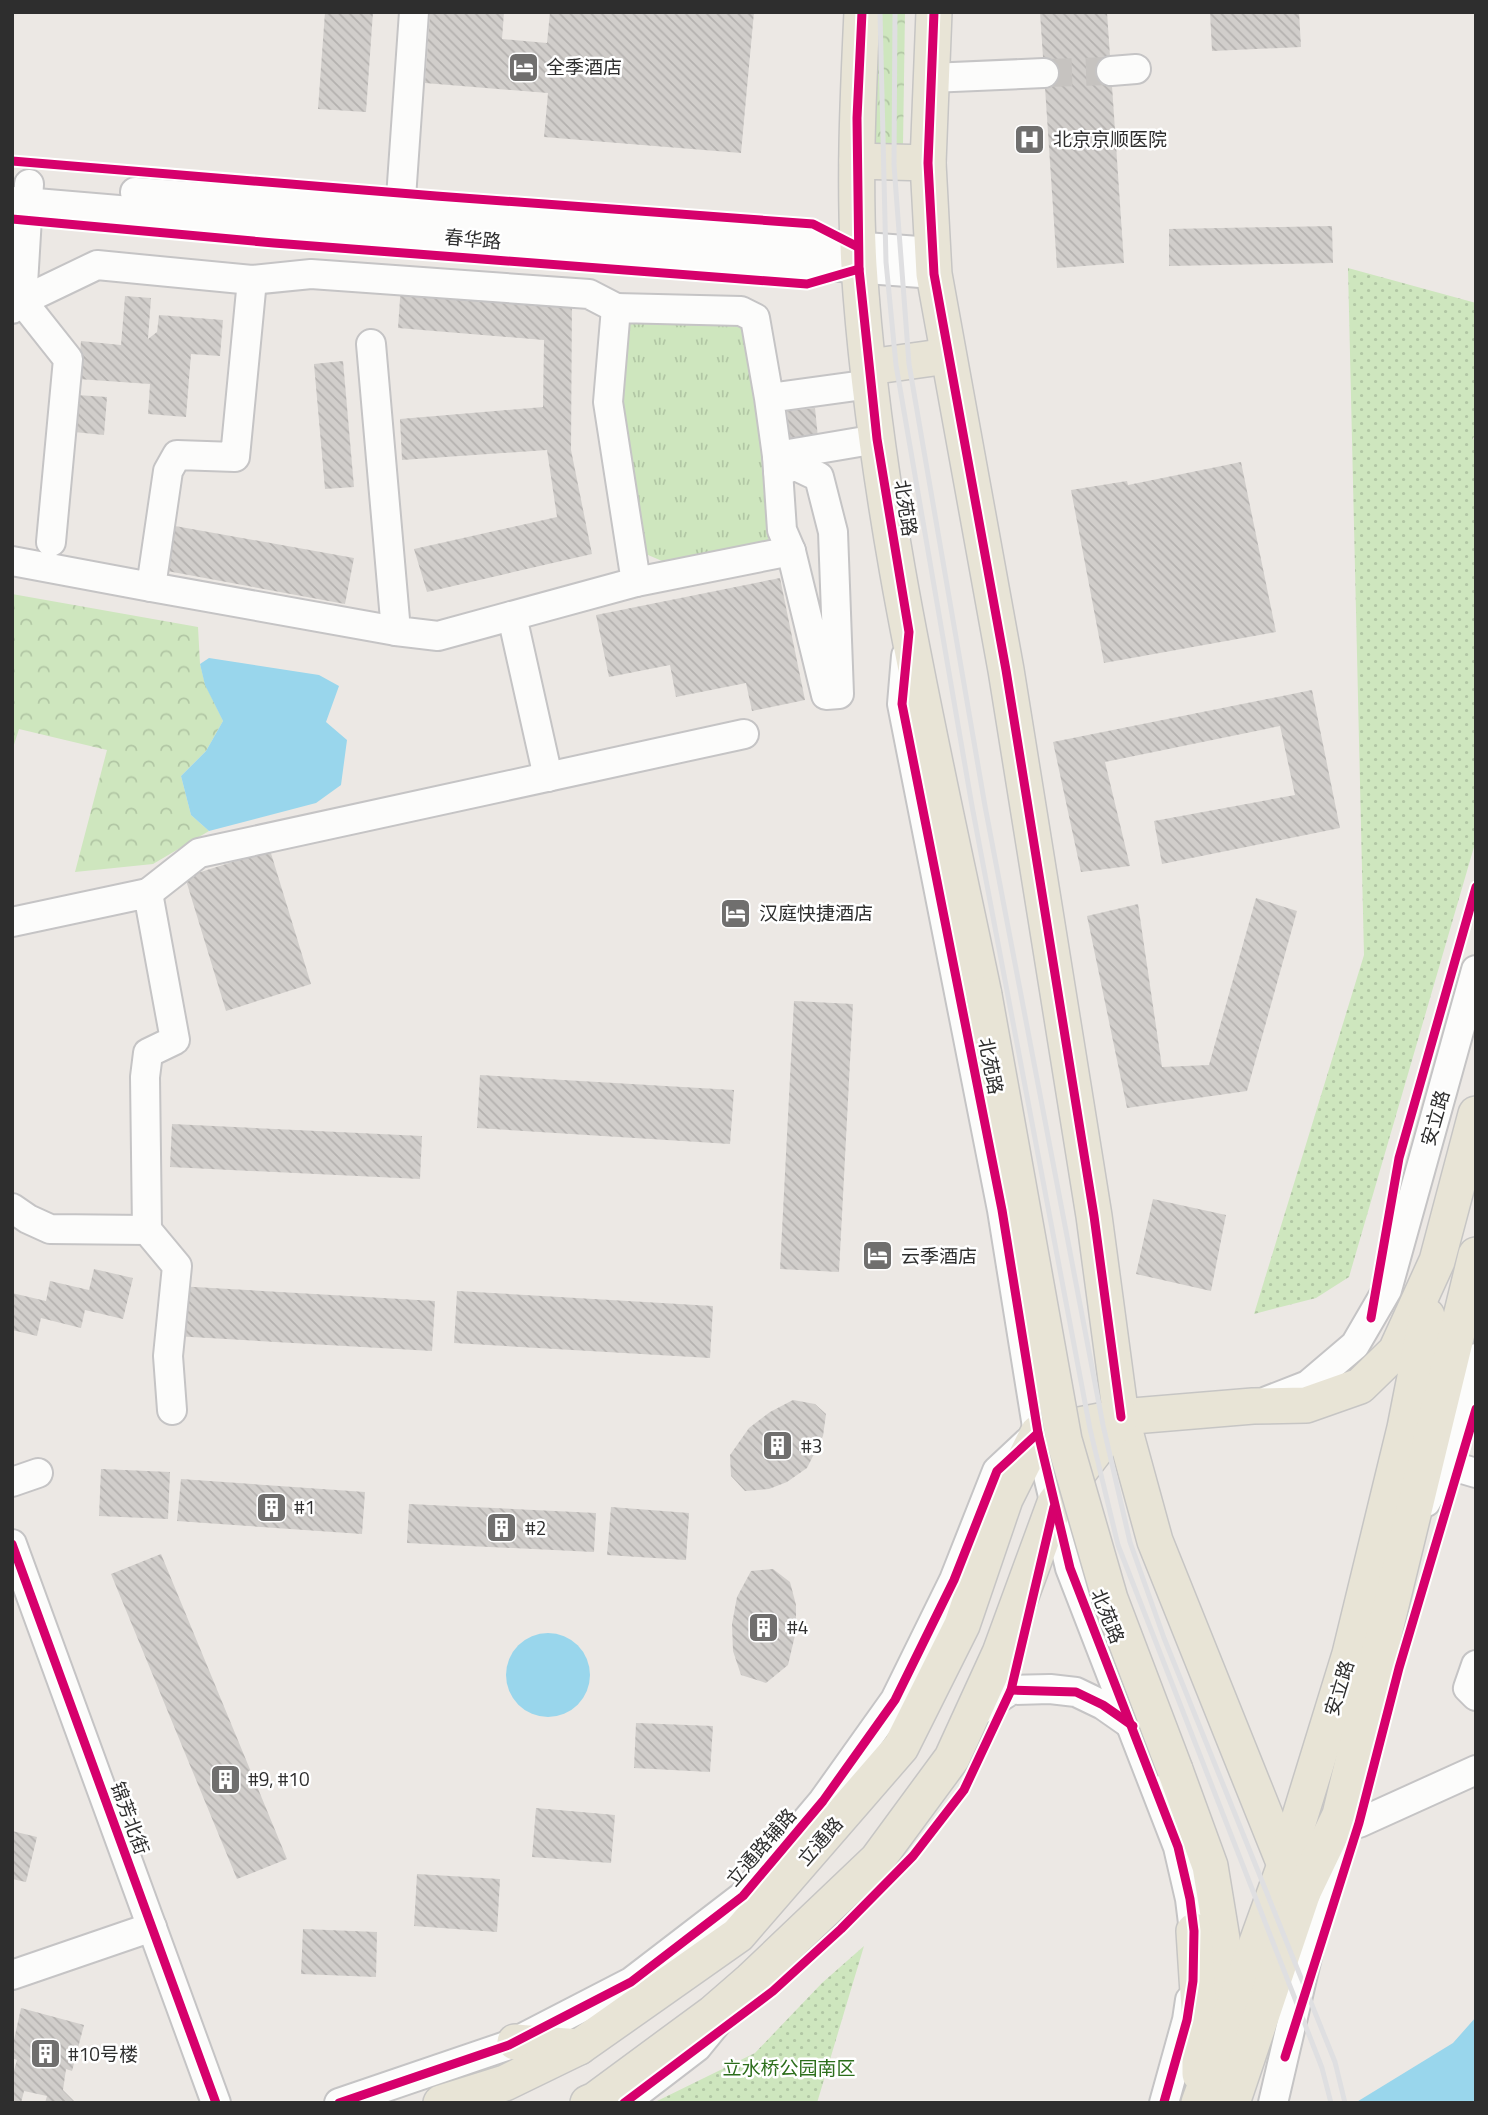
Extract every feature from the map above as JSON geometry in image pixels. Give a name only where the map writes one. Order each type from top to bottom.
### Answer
[{"type":"main road","name":"北苑路","points":[[862,12],[857,161],[859,258],[877,439],[909,632],[984,995],[1064,1440],[1110,1599],[1210,1866],[1218,1906],[1224,1986],[1238,2036]]},
{"type":"main road","points":[[934,12],[928,163],[933,263],[1006,670],[1094,1216],[1121,1417],[1155,1541],[1294,1878]]},
{"type":"main road","points":[[857,161],[928,163]]},
{"type":"main road","points":[[870,375],[948,356]]},
{"type":"main road","name":"安立路","points":[[1199,2103],[1238,2036],[1294,1878],[1405,1428],[1437,1261],[1476,1114]]},
{"type":"main road","name":"安立路","points":[[1294,1878],[1340,1815],[1476,1255]]},
{"type":"main road","name":"安立路","points":[[1038,1433],[1121,1417],[1253,1406],[1306,1405],[1360,1386],[1396,1351],[1437,1261]]},
{"type":"main road","points":[[588,2103],[713,2013],[877,1860],[952,1758],[1000,1653],[1055,1503],[1121,1417]]},
{"type":"main road","name":"立通路","points":[[441,2103],[505,2083],[579,2047],[738,1935],[901,1747],[962,1625],[1005,1499],[1038,1433]]},
{"type":"main road","points":[[1194,1931],[1200,2024],[1199,2103]]},
{"type":"main road","points":[[1238,2036],[1308,1959]]},
{"type":"main road","name":"安立路","points":[[1235,2093],[1238,2036]]},
{"type":"main road","points":[[515,2042],[579,2047]]},
{"type":"street","points":[[400,212],[414,12]]},
{"type":"street","points":[[930,78],[1044,73]]},
{"type":"street","points":[[20,192],[17,305],[68,359],[51,542],[74,573]]},
{"type":"street","name":"春华路","points":[[20,192],[400,212],[859,258]]},
{"type":"street","name":"春华路","points":[[20,192],[933,263]]},
{"type":"street","points":[[17,305],[97,265],[252,280],[311,274],[589,294],[616,308],[741,311],[755,318],[769,398],[782,530],[791,551],[826,695],[839,694],[833,533],[819,477],[796,466],[777,464]]},
{"type":"street","points":[[151,587],[168,471],[177,455],[235,457],[252,280]]},
{"type":"street","points":[[616,308],[608,402],[636,582]]},
{"type":"street","points":[[371,344],[396,631]]},
{"type":"street","points":[[769,398],[870,375]]},
{"type":"street","points":[[777,464],[877,439]]},
{"type":"street","points":[[15,561],[51,542]]},
{"type":"street","points":[[15,561],[396,631],[439,636],[636,582],[791,551]]},
{"type":"street","points":[[512,616],[548,777]]},
{"type":"street","name":"北苑路","points":[[909,632],[902,704],[1002,1210],[1038,1433],[1070,1568],[1178,1847],[1194,1931],[1193,1981],[1187,2020],[1164,2102]]},
{"type":"street","points":[[12,922],[148,894],[199,853],[744,734]]},
{"type":"street","points":[[148,894],[175,1040],[148,1053],[145,1077],[147,1230],[177,1266],[168,1356],[172,1410]]},
{"type":"street","name":"安立路","points":[[1253,1406],[1308,1385],[1355,1345],[1387,1290],[1476,971]]},
{"type":"street","points":[[12,1208],[50,1229],[147,1230]]},
{"type":"street","name":"安立路","points":[[1403,1552],[1447,1461],[1476,1358]]},
{"type":"street","name":"立通路辅路","points":[[339,2103],[515,2042],[631,1982],[743,1896],[823,1801],[895,1700],[954,1580],[997,1471],[1038,1433]]},
{"type":"street","points":[[1447,1461],[1476,1473]]},
{"type":"street","name":"锦芳北街","points":[[12,1544],[216,2103]]},
{"type":"street","points":[[1476,1665],[1468,1688],[1476,1696]]},
{"type":"street","points":[[971,1716],[1012,1690],[1050,1689],[1076,1692],[1103,1705],[1133,1726]]},
{"type":"street","points":[[1340,1815],[1359,1823],[1476,1770]]},
{"type":"street","name":"安立路","points":[[1276,2094],[1340,1815]]},
{"type":"street","points":[[12,1975],[152,1927]]},
{"type":"street","points":[[624,2103],[697,2047],[751,1980]]},
{"type":"green space","points":[[874,12],[905,12],[903,145],[888,152],[873,143]]},
{"type":"green space","points":[[1348,268],[1476,303],[1476,432],[1473,439],[1476,441],[1476,840],[1349,1277],[1316,1298],[1254,1314],[1364,955]]},
{"type":"green space","points":[[639,320],[731,324],[741,327],[746,335],[771,523],[768,540],[760,548],[674,566],[648,555],[641,541],[627,461],[620,398],[623,344],[630,324]]},
{"type":"green space","points":[[12,594],[198,627],[200,664],[205,684],[223,721],[206,751],[181,776],[191,815],[209,831],[153,864],[75,872],[107,750],[19,729],[12,751]]},
{"type":"green space","name":"立水桥公园南区","points":[[864,1946],[817,2103],[653,2103],[755,2053],[822,1983]]},
{"type":"water","points":[[209,658],[319,675],[339,686],[326,722],[347,740],[341,785],[316,803],[209,831],[191,815],[181,776],[206,751],[223,721],[205,685],[200,664]]},
{"type":"water","points":[[548,1633],[571,1640],[583,1652],[590,1675],[583,1698],[571,1710],[548,1717],[525,1710],[513,1698],[506,1675],[513,1652],[525,1640]]},
{"type":"water","points":[[1476,2017],[1476,2103],[1355,2103],[1453,2043]]},
{"type":"building","points":[[325,12],[373,12],[366,112],[318,109]]},
{"type":"building","points":[[430,12],[504,12],[502,39],[547,43],[550,12],[754,12],[741,153],[544,137],[548,93],[425,83]]},
{"type":"building","points":[[1040,12],[1107,12],[1124,263],[1057,268]]},
{"type":"building","points":[[1210,12],[1299,12],[1301,47],[1212,51]]},
{"type":"building","points":[[1332,226],[1333,263],[1169,266],[1169,229]]},
{"type":"building","points":[[401,284],[572,295],[571,450],[592,554],[427,592],[414,549],[557,517],[547,450],[402,460],[400,419],[543,407],[544,340],[398,328]]},
{"type":"building","points":[[125,296],[151,298],[148,339],[157,332],[159,315],[223,320],[220,356],[191,354],[186,417],[148,414],[150,384],[78,379],[81,341],[121,345]]},
{"type":"building","points":[[343,361],[354,487],[325,489],[314,364]]},
{"type":"building","points":[[77,395],[107,397],[104,435],[74,432]]},
{"type":"building","points":[[815,408],[818,438],[790,441],[787,411]]},
{"type":"building","points":[[1241,462],[1276,632],[1104,663],[1071,490],[1127,481],[1128,485]]},
{"type":"building","points":[[175,526],[354,558],[345,604],[167,571]]},
{"type":"building","points":[[780,578],[805,700],[752,711],[746,683],[676,697],[670,665],[609,677],[596,615]]},
{"type":"building","points":[[1312,690],[1340,828],[1162,864],[1154,821],[1295,795],[1280,726],[1105,762],[1130,866],[1081,872],[1053,742]]},
{"type":"building","points":[[270,850],[311,984],[226,1011],[185,877]]},
{"type":"building","points":[[1256,898],[1297,911],[1247,1091],[1127,1108],[1087,916],[1138,904],[1162,1067],[1209,1065]]},
{"type":"building","points":[[794,1001],[853,1004],[839,1272],[780,1269]]},
{"type":"building","points":[[480,1075],[734,1090],[730,1144],[477,1128]]},
{"type":"building","points":[[172,1124],[422,1136],[420,1179],[170,1167]]},
{"type":"building","points":[[1153,1199],[1226,1215],[1211,1291],[1136,1274]]},
{"type":"building","points":[[94,1269],[133,1278],[123,1319],[85,1310],[81,1328],[41,1318],[37,1336],[12,1330],[12,1293],[46,1301],[50,1281],[89,1290]]},
{"type":"building","points":[[177,1286],[435,1301],[432,1351],[174,1336]]},
{"type":"building","points":[[457,1291],[713,1306],[710,1358],[454,1343]]},
{"type":"building","name":"#3","points":[[793,1400],[815,1404],[826,1414],[823,1436],[807,1468],[787,1482],[769,1489],[745,1491],[731,1476],[730,1455],[749,1428],[770,1412]]},
{"type":"building","points":[[101,1469],[170,1472],[168,1519],[99,1516]]},
{"type":"building","name":"#1","points":[[181,1479],[365,1492],[362,1534],[177,1521]]},
{"type":"building","name":"#2","points":[[409,1504],[596,1513],[594,1552],[407,1543]]},
{"type":"building","points":[[611,1507],[689,1513],[686,1560],[607,1555]]},
{"type":"building","name":"#9, #10","points":[[161,1554],[287,1859],[237,1879],[111,1574]]},
{"type":"building","name":"#4","points":[[773,1569],[790,1582],[796,1605],[796,1631],[788,1665],[766,1683],[741,1675],[733,1651],[732,1624],[737,1597],[751,1571]]},
{"type":"building","points":[[636,1723],[713,1726],[710,1772],[634,1768]]},
{"type":"building","points":[[536,1808],[615,1815],[611,1863],[532,1857]]},
{"type":"building","points":[[12,1831],[37,1837],[26,1882],[12,1879]]},
{"type":"building","points":[[417,1874],[500,1879],[497,1932],[414,1926]]},
{"type":"building","points":[[303,1929],[377,1932],[376,1977],[301,1974]]},
{"type":"building","name":"#10号楼","points":[[21,2008],[84,2025],[72,2071],[66,2069],[63,2090],[76,2103],[45,2103],[47,2096],[24,2091],[21,2103],[12,2103],[12,2077],[17,2060],[12,2058],[12,2049]]},
{"type":"tunnel","points":[[1044,73],[1111,71]]},
{"type":"railway","points":[[880,12],[886,262],[896,365],[972,806],[1090,1429],[1118,1545],[1322,2068],[1331,2103]]},
{"type":"railway","points":[[895,12],[894,165],[909,364],[985,806],[1103,1425],[1130,1542],[1164,1638],[1335,2062],[1345,2103]]},
{"type":"cycle path","points":[[862,12],[857,118],[859,269],[877,439],[909,632],[902,704],[1002,1210],[1038,1433],[1070,1568],[1178,1847],[1190,1899],[1194,1931],[1193,1981],[1187,2020],[1164,2102]]},
{"type":"cycle path","points":[[934,12],[928,163],[934,274],[1006,670],[1094,1216],[1121,1417]]},
{"type":"cycle path","points":[[12,161],[813,224],[858,247]]},
{"type":"cycle path","points":[[12,219],[274,243],[807,284],[859,269]]},
{"type":"cycle path","points":[[1371,1318],[1399,1158],[1476,887]]},
{"type":"cycle path","points":[[1285,2057],[1359,1823],[1399,1668],[1476,1409]]},
{"type":"cycle path","points":[[339,2103],[509,2045],[631,1982],[743,1896],[823,1801],[895,1700],[954,1580],[997,1471],[1038,1433]]},
{"type":"cycle path","points":[[624,2103],[773,1991],[841,1929],[913,1856],[964,1790],[1011,1690],[1054,1507]]},
{"type":"cycle path","points":[[12,1544],[216,2103]]},
{"type":"cycle path","points":[[1011,1690],[1076,1692],[1103,1705],[1133,1726]]},
{"type":"place","name":"全季酒店","points":[[523,67]]},
{"type":"place","name":"北京京顺医院","points":[[1030,139]]},
{"type":"place","name":"汉庭快捷酒店","points":[[736,913]]},
{"type":"place","name":"云季酒店","points":[[878,1256]]},
{"type":"place","name":"#3","points":[[778,1446]]},
{"type":"place","name":"#1","points":[[271,1507]]},
{"type":"place","name":"#2","points":[[502,1528]]},
{"type":"place","name":"#4","points":[[764,1627]]},
{"type":"place","name":"#9, #10","points":[[225,1779]]},
{"type":"place","name":"#10号楼","points":[[45,2054]]}]
